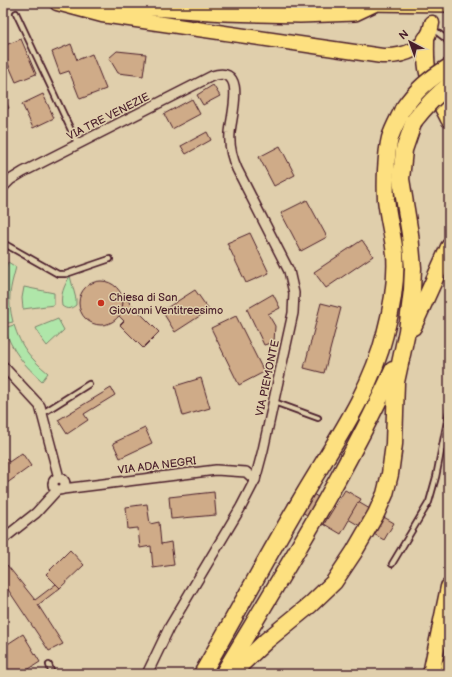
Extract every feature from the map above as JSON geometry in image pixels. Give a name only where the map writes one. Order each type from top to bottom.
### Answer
[{"type":"highway","points":[[81,3],[226,13],[300,15],[354,13],[369,3],[449,4]]},
{"type":"highway","points":[[430,30],[426,55],[428,73],[432,86],[449,119]]},
{"type":"highway","points":[[202,674],[301,499],[348,420],[362,394],[374,366],[385,336],[392,305],[395,278],[394,254],[386,199],[386,168],[390,138],[403,109],[414,94],[422,86],[449,67]]},
{"type":"highway","points":[[231,674],[248,657],[328,588],[350,560],[376,514],[385,494],[394,444],[396,382],[410,312],[413,268],[410,234],[401,179],[404,150],[414,121],[428,103],[449,85]]},
{"type":"highway","points":[[224,674],[331,492],[372,415],[449,247]]},
{"type":"highway","points":[[431,674],[449,588]]},
{"type":"highway","points":[[448,674],[449,666]]},
{"type":"main road","points":[[57,3],[102,16],[382,56],[394,56],[407,53],[417,47],[430,30]]},
{"type":"street","name":"VIA TRE VENEZIE","points":[[3,187],[19,174],[212,76],[221,74],[227,75]]},
{"type":"street","name":"VIA PIEMONTE","points":[[147,674],[169,628],[241,507],[255,480],[274,402],[293,313],[294,286],[289,271],[282,254],[234,163],[230,134],[235,92],[233,84],[227,75]]},
{"type":"street","points":[[3,366],[38,403],[43,413],[61,485],[36,513],[3,539]]},
{"type":"street","name":"VIA ADA NEGRI","points":[[61,485],[84,486],[216,470],[246,472],[255,480]]},
{"type":"lane","points":[[16,12],[78,144]]},
{"type":"lane","points":[[430,30],[446,39],[449,44]]},
{"type":"lane","points":[[3,243],[58,274],[66,274],[110,259]]},
{"type":"lane","points":[[43,413],[89,384]]},
{"type":"lane","points":[[274,402],[318,418]]},
{"type":"lane","points":[[392,564],[429,502],[436,477],[449,411]]},
{"type":"lane","points":[[49,664],[52,674]]},
{"type":"green space","points":[[8,262],[16,267],[10,294],[10,307],[13,322],[3,324],[3,274]]},
{"type":"green space","points":[[70,276],[76,299],[76,305],[71,308],[67,308],[62,306],[62,294]]},
{"type":"green space","points":[[24,287],[54,293],[54,305],[23,309],[22,298]]},
{"type":"green space","points":[[58,319],[64,330],[47,346],[36,328]]},
{"type":"green space","points":[[14,325],[27,352],[48,373],[42,381],[29,369],[11,344],[4,328]]},
{"type":"building","points":[[21,39],[36,74],[16,82],[3,52],[3,46]]},
{"type":"building","points":[[71,44],[77,60],[92,54],[106,89],[80,99],[69,71],[60,74],[52,52]]},
{"type":"building","points":[[117,51],[146,54],[143,76],[118,73],[109,58]]},
{"type":"building","points":[[213,85],[220,96],[203,105],[197,95]]},
{"type":"building","points":[[43,94],[54,118],[33,128],[22,104]]},
{"type":"building","points":[[3,95],[9,108],[3,111]]},
{"type":"building","points":[[192,99],[200,114],[172,129],[164,114]]},
{"type":"building","points":[[207,132],[211,140],[186,154],[181,146]]},
{"type":"building","points":[[280,146],[295,175],[274,186],[259,157]]},
{"type":"building","points":[[307,200],[327,237],[301,251],[281,213]]},
{"type":"building","points":[[250,233],[269,273],[246,283],[227,243]]},
{"type":"building","points":[[362,240],[373,256],[326,288],[314,272]]},
{"type":"building","name":"Chiesa di San Giovanni Ventitreesimo","points":[[97,281],[105,281],[110,282],[117,287],[122,294],[122,312],[117,319],[110,324],[97,325],[89,322],[82,315],[79,307],[79,299],[82,291],[89,284]]},
{"type":"building","points":[[195,290],[209,310],[175,332],[162,311]]},
{"type":"building","points":[[273,294],[280,308],[268,314],[275,326],[274,342],[264,345],[247,309]]},
{"type":"building","points":[[122,295],[159,332],[143,348],[120,325],[124,321],[119,316],[123,302]]},
{"type":"building","points":[[321,303],[341,308],[324,373],[304,368]]},
{"type":"building","points":[[236,316],[264,372],[239,385],[211,328]]},
{"type":"building","points":[[201,378],[210,408],[183,416],[175,386]]},
{"type":"building","points":[[111,388],[115,395],[84,414],[88,420],[67,434],[58,420]]},
{"type":"building","points":[[145,428],[152,443],[120,458],[113,443]]},
{"type":"building","points":[[22,453],[31,466],[3,486],[3,460],[6,458],[9,462]]},
{"type":"building","points":[[299,486],[337,508],[326,526],[288,504]]},
{"type":"building","points":[[345,490],[361,499],[341,534],[324,524]]},
{"type":"building","points":[[214,492],[216,515],[171,519],[169,497]]},
{"type":"building","points":[[358,502],[394,523],[384,540],[348,519]]},
{"type":"building","points":[[147,504],[150,524],[159,522],[161,544],[171,542],[174,565],[153,568],[151,546],[140,548],[138,528],[128,529],[126,507]]},
{"type":"building","points":[[70,550],[84,565],[60,588],[46,574]]},
{"type":"building","points":[[7,565],[35,600],[56,584],[60,588],[38,605],[63,644],[49,651],[7,588],[3,591],[3,568]]},
{"type":"building","points":[[23,634],[40,662],[21,674],[3,674],[3,647]]},
{"type":"place","name":"Chiesa di San Giovanni Ventitreesimo","points":[[101,303]]}]
